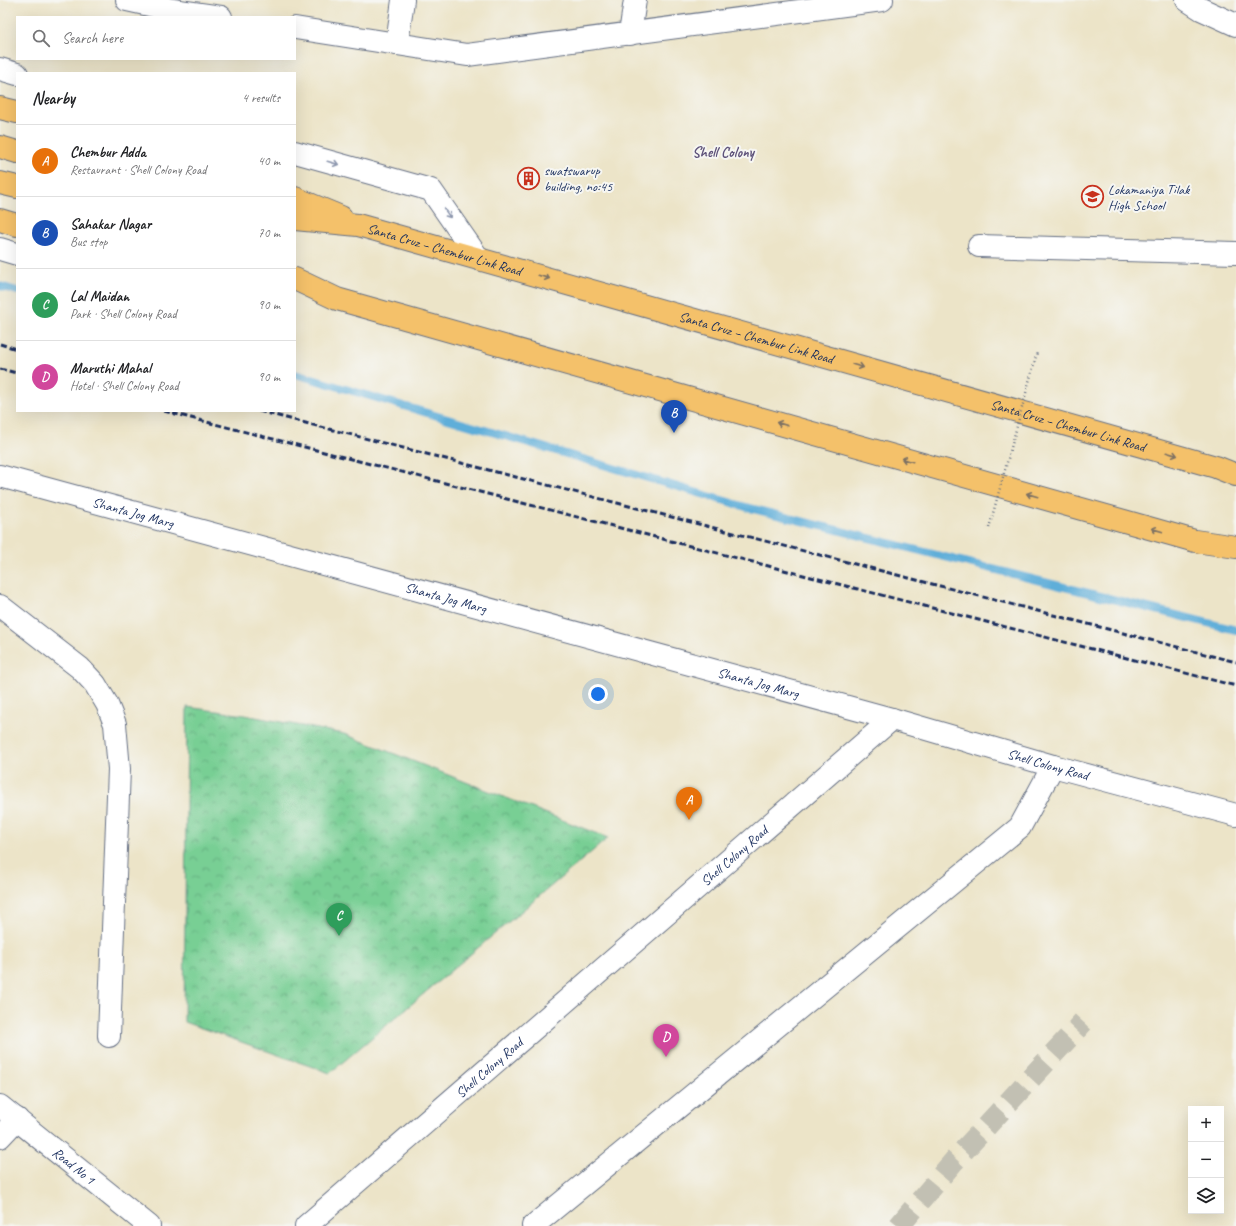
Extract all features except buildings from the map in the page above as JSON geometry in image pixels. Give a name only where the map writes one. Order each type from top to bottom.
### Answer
[{"type":"highway","points":[[0,108],[16,112]]},
{"type":"highway","points":[[0,147],[16,152]]},
{"type":"highway","points":[[0,182],[16,187]]},
{"type":"highway","points":[[296,198],[358,225]]},
{"type":"highway","points":[[0,220],[16,225]]},
{"type":"highway","name":"Santa Cruz – Chembur Link Road","points":[[296,220],[358,225],[1226,468],[1236,475]]},
{"type":"highway","points":[[296,279],[337,299]]},
{"type":"highway","points":[[296,293],[337,299],[1195,541],[1236,547]]},
{"type":"highway","points":[[1195,541],[1236,562]]},
{"type":"street","points":[[127,0],[172,10],[214,16]]},
{"type":"street","points":[[397,44],[403,0]]},
{"type":"street","points":[[630,34],[635,0]]},
{"type":"street","points":[[296,28],[467,55],[882,0]]},
{"type":"street","points":[[1187,0],[1201,9],[1236,25]]},
{"type":"street","points":[[0,69],[16,74]]},
{"type":"street","points":[[296,152],[430,190],[479,259]]},
{"type":"street","points":[[979,246],[1236,253]]},
{"type":"street","points":[[0,249],[16,254]]},
{"type":"street","name":"Shanta Jog Marg","points":[[0,476],[892,719]]},
{"type":"street","points":[[0,606],[80,668],[95,684],[107,704],[115,724],[119,769],[109,1036]]},
{"type":"street","name":"Shell Colony Road","points":[[306,1226],[892,719],[1052,766],[1236,815]]},
{"type":"street","points":[[533,1226],[1020,827],[1052,766]]},
{"type":"street","name":"Road No 1","points":[[0,1106],[6,1128],[149,1226]]},
{"type":"path","points":[[989,528],[1037,353]]},
{"type":"green space","points":[[187,707],[245,715],[344,734],[608,838],[330,1073],[184,1022]]},
{"type":"waterway","points":[[0,286],[16,291]]},
{"type":"waterway","points":[[296,374],[746,507],[1236,630]]},
{"type":"tunnel","points":[[899,1226],[954,1161],[1083,1022]]},
{"type":"railway","points":[[0,344],[16,349]]},
{"type":"railway","points":[[0,369],[16,373]]},
{"type":"railway","points":[[168,412],[1236,686]]},
{"type":"railway","points":[[263,412],[1236,662]]},
{"type":"place","name":"swatswarup building, no:45","points":[[529,178]]},
{"type":"place","name":"Lokamaniya Tilak High School","points":[[1092,197]]},
{"type":"place","name":"Sahakar Nagar","points":[[674,433]]},
{"type":"place","name":"Chembur Adda","points":[[689,820]]},
{"type":"place","name":"Lal Maidan","points":[[339,936]]},
{"type":"place","name":"Maruthi Mahal","points":[[666,1057]]},
{"type":"district","name":"Shell Colony","points":[[723,152]]}]
